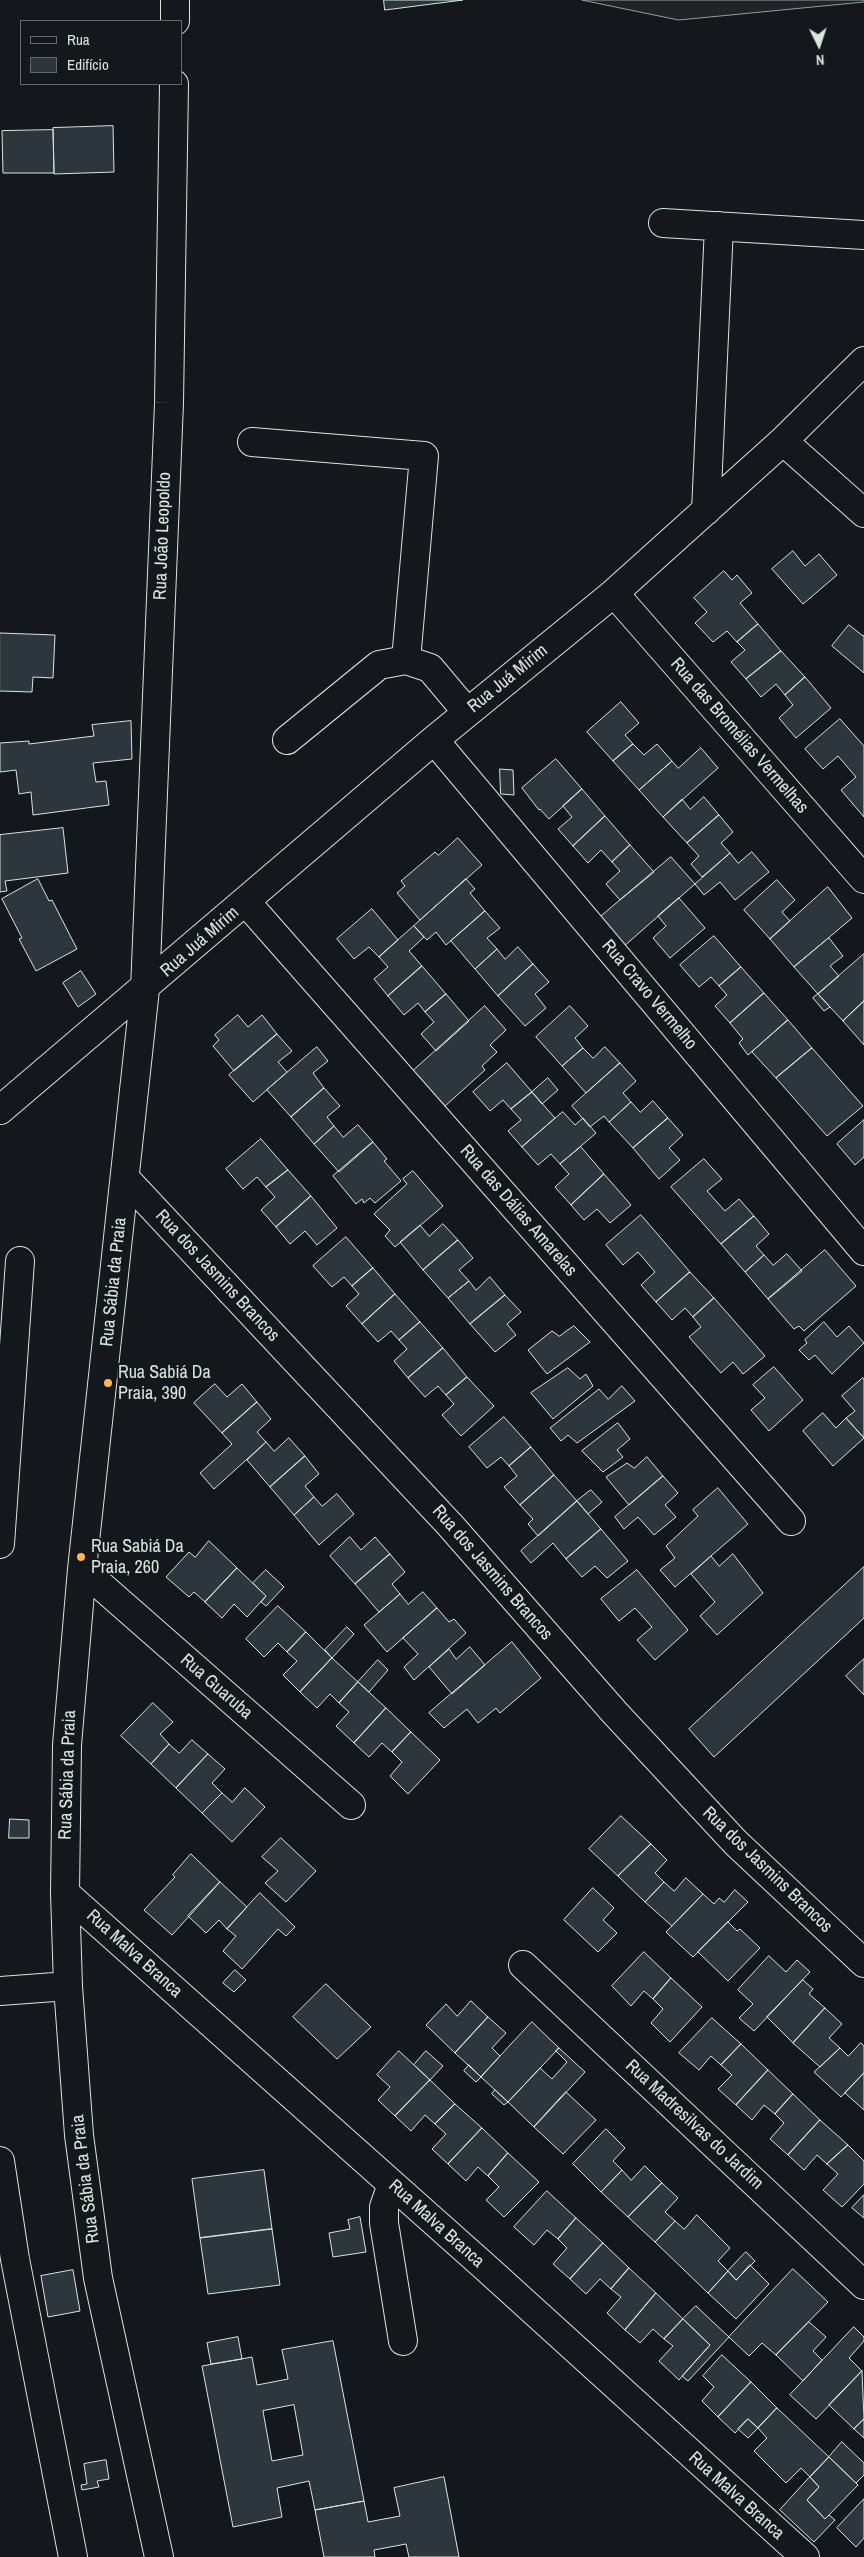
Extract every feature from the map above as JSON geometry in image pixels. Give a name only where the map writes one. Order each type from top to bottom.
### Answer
[{"type":"street","points":[[175,0],[175,20]]},
{"type":"street","name":"Rua João Leopoldo","points":[[145,989],[168,403],[174,85]]},
{"type":"street","points":[[663,223],[864,235]]},
{"type":"street","points":[[706,511],[719,226]]},
{"type":"street","name":"Rua Juá Mirim","points":[[0,1110],[145,989],[467,712],[614,593],[783,441],[864,361]]},
{"type":"street","points":[[783,441],[864,513]]},
{"type":"street","points":[[252,442],[424,456],[406,660]]},
{"type":"street","name":"Rua das Bromélias Vermelhas","points":[[614,593],[864,879]]},
{"type":"street","points":[[287,740],[378,665],[406,660],[430,668],[467,712]]},
{"type":"street","name":"Rua Cravo Vermelho","points":[[434,740],[864,1250]]},
{"type":"street","name":"Rua das Dálias Amarelas","points":[[246,902],[791,1520]]},
{"type":"street","name":"Rua Sábia da Praia","points":[[145,989],[82,1570],[67,1745],[65,1893],[68,1986],[79,2136],[98,2278],[158,2557]]},
{"type":"street","name":"Rua dos Jasmins Brancos","points":[[125,1178],[450,1525],[614,1713],[736,1843],[864,1963]]},
{"type":"street","points":[[0,1544],[20,1261]]},
{"type":"street","name":"Rua Guaruba","points":[[82,1570],[351,1805]]},
{"type":"street","name":"Rua Malva Branca","points":[[65,1893],[392,2184],[805,2557]]},
{"type":"street","name":"Rua Madresilvas do Jardim","points":[[523,1965],[864,2285]]},
{"type":"street","points":[[0,1991],[68,1986]]},
{"type":"street","points":[[0,2161],[15,2258],[73,2557]]},
{"type":"street","points":[[392,2184],[384,2207],[384,2223],[403,2340]]},
{"type":"shaded area","points":[[582,0],[864,0],[864,2],[679,20]]},
{"type":"building","points":[[384,0],[463,0],[385,10]]},
{"type":"building","points":[[113,126],[114,172],[54,174],[53,128]]},
{"type":"building","points":[[53,130],[54,173],[3,173],[2,131]]},
{"type":"building","points":[[793,551],[805,566],[819,554],[837,575],[803,604],[772,569]]},
{"type":"building","points":[[724,571],[732,580],[737,575],[752,593],[740,603],[758,624],[737,642],[727,631],[713,642],[695,623],[707,612],[694,598]]},
{"type":"building","points":[[758,624],[781,651],[746,679],[731,662],[745,650],[737,642]]},
{"type":"building","points":[[849,625],[864,635],[864,673],[832,646]]},
{"type":"building","points":[[0,633],[55,635],[53,678],[33,677],[32,692],[0,691]]},
{"type":"building","points":[[781,651],[805,677],[785,695],[776,684],[761,697],[746,679]]},
{"type":"building","points":[[805,677],[831,708],[796,738],[779,718],[793,705],[785,695]]},
{"type":"building","points":[[621,702],[639,723],[625,735],[633,744],[613,761],[587,732]]},
{"type":"building","points":[[840,719],[864,746],[864,817],[841,790],[856,777],[838,756],[823,769],[805,749]]},
{"type":"building","points":[[131,721],[132,759],[93,763],[96,782],[106,781],[109,805],[33,815],[31,792],[19,794],[16,770],[0,772],[0,743],[29,741],[29,744],[94,736],[92,725]]},
{"type":"building","points":[[633,744],[644,755],[657,744],[672,761],[639,790],[613,761]]},
{"type":"building","points":[[701,748],[718,768],[663,817],[639,790],[672,761],[678,768]]},
{"type":"building","points":[[556,759],[582,789],[549,819],[539,810],[522,788]]},
{"type":"building","points":[[500,769],[513,770],[514,795],[501,794]]},
{"type":"building","points":[[582,789],[605,816],[573,846],[558,829],[572,817],[563,806]]},
{"type":"building","points":[[704,797],[719,815],[687,843],[663,817],[682,799],[690,809]]},
{"type":"building","points":[[719,815],[733,832],[721,843],[730,853],[702,877],[691,864],[699,856],[687,843]]},
{"type":"building","points":[[605,816],[630,845],[612,862],[601,850],[588,863],[573,846]]},
{"type":"building","points":[[63,828],[68,873],[5,881],[7,891],[0,892],[0,835]]},
{"type":"building","points":[[458,838],[482,865],[420,920],[397,893],[405,886],[401,881],[435,852],[438,855]]},
{"type":"building","points":[[630,845],[654,872],[620,900],[606,884],[620,871],[612,862]]},
{"type":"building","points":[[752,852],[769,872],[735,900],[720,882],[704,895],[695,884],[730,853],[738,863]]},
{"type":"building","points":[[671,857],[695,884],[623,947],[598,919]]},
{"type":"building","points":[[38,879],[49,901],[52,900],[77,949],[36,971],[19,939],[22,938],[2,899]]},
{"type":"building","points":[[466,879],[475,889],[470,893],[485,911],[446,945],[436,932],[427,940],[414,926]]},
{"type":"building","points":[[777,880],[795,900],[782,912],[790,921],[770,939],[744,910]]},
{"type":"building","points":[[828,887],[852,918],[794,967],[770,939]]},
{"type":"building","points":[[679,898],[705,928],[670,958],[653,938],[666,926],[658,916]]},
{"type":"building","points":[[372,909],[398,940],[379,957],[369,947],[354,959],[337,939]]},
{"type":"building","points":[[485,911],[500,928],[487,938],[497,949],[475,969],[451,941]]},
{"type":"building","points":[[414,926],[424,937],[409,951],[422,966],[388,996],[374,979],[388,967],[379,957]]},
{"type":"building","points":[[714,936],[741,967],[719,986],[711,977],[699,987],[680,965]]},
{"type":"building","points":[[829,938],[843,956],[830,966],[839,976],[818,994],[794,967]]},
{"type":"building","points":[[518,947],[533,964],[498,996],[475,969],[497,949],[505,959]]},
{"type":"building","points":[[864,954],[864,1001],[843,1021],[818,994]]},
{"type":"building","points":[[533,964],[549,982],[535,994],[546,1008],[525,1026],[498,996]]},
{"type":"building","points":[[422,966],[446,994],[425,1012],[418,1003],[404,1015],[388,996]]},
{"type":"building","points":[[741,967],[764,993],[730,1023],[715,1006],[727,995],[719,986]]},
{"type":"building","points":[[81,971],[96,994],[78,1007],[63,983]]},
{"type":"building","points":[[764,993],[788,1020],[748,1055],[739,1043],[743,1039],[730,1023]]},
{"type":"building","points":[[446,994],[469,1021],[436,1051],[421,1034],[434,1022],[425,1012]]},
{"type":"building","points":[[818,994],[830,1007],[824,1011],[813,998]]},
{"type":"building","points":[[864,1001],[864,1045],[843,1021]]},
{"type":"building","points":[[485,1006],[506,1030],[490,1045],[497,1052],[482,1066],[485,1070],[445,1106],[413,1071]]},
{"type":"building","points":[[570,1006],[588,1026],[575,1038],[583,1048],[562,1066],[536,1037]]},
{"type":"building","points":[[238,1015],[248,1027],[262,1015],[277,1034],[234,1071],[213,1046],[219,1040],[215,1035]]},
{"type":"building","points":[[788,1020],[812,1048],[776,1078],[752,1052]]},
{"type":"building","points":[[277,1034],[292,1051],[278,1062],[287,1072],[253,1102],[229,1075]]},
{"type":"building","points":[[317,1047],[328,1061],[313,1073],[324,1088],[291,1117],[267,1090]]},
{"type":"building","points":[[605,1047],[620,1063],[586,1093],[562,1066],[583,1048],[593,1058]]},
{"type":"building","points":[[812,1048],[863,1106],[827,1136],[776,1078]]},
{"type":"building","points":[[507,1063],[532,1092],[511,1109],[503,1100],[490,1111],[473,1092]]},
{"type":"building","points":[[620,1063],[636,1081],[623,1093],[631,1102],[609,1122],[604,1116],[590,1127],[572,1106]]},
{"type":"building","points":[[548,1078],[558,1090],[542,1104],[532,1092]]},
{"type":"building","points":[[324,1088],[340,1106],[327,1117],[334,1126],[314,1144],[291,1117]]},
{"type":"building","points":[[532,1092],[555,1118],[522,1147],[508,1131],[521,1120],[511,1109]]},
{"type":"building","points":[[653,1101],[668,1118],[633,1148],[609,1122],[631,1102],[640,1112]]},
{"type":"building","points":[[563,1112],[575,1125],[583,1118],[596,1133],[560,1164],[551,1154],[538,1165],[522,1147]]},
{"type":"building","points":[[668,1118],[683,1135],[669,1148],[680,1160],[659,1179],[633,1148]]},
{"type":"building","points":[[864,1120],[864,1157],[855,1165],[837,1144]]},
{"type":"building","points":[[358,1125],[373,1142],[339,1172],[314,1144],[334,1126],[343,1137]]},
{"type":"building","points":[[261,1139],[288,1170],[266,1187],[257,1177],[243,1189],[226,1169]]},
{"type":"building","points":[[373,1142],[387,1159],[384,1161],[401,1181],[375,1203],[370,1198],[364,1203],[362,1199],[356,1204],[333,1176]]},
{"type":"building","points":[[581,1147],[604,1174],[571,1205],[555,1187],[569,1174],[560,1164]]},
{"type":"building","points":[[704,1159],[722,1179],[707,1191],[725,1211],[739,1199],[754,1216],[721,1244],[671,1187]]},
{"type":"building","points":[[288,1170],[311,1196],[276,1227],[261,1210],[275,1197],[266,1187]]},
{"type":"building","points":[[413,1171],[443,1206],[395,1247],[385,1236],[390,1230],[374,1214],[407,1184],[403,1179]]},
{"type":"building","points":[[604,1174],[631,1205],[610,1223],[597,1209],[584,1220],[571,1205]]},
{"type":"building","points":[[311,1196],[337,1228],[317,1245],[305,1231],[290,1244],[276,1227]]},
{"type":"building","points":[[641,1215],[690,1272],[656,1302],[641,1285],[655,1272],[638,1252],[623,1265],[606,1245]]},
{"type":"building","points":[[754,1216],[769,1234],[756,1246],[764,1255],[745,1272],[721,1244]]},
{"type":"building","points":[[443,1224],[458,1240],[423,1270],[400,1242],[420,1225],[429,1236]]},
{"type":"building","points":[[346,1237],[373,1268],[352,1286],[344,1277],[332,1287],[313,1266]]},
{"type":"building","points":[[458,1240],[473,1258],[459,1270],[469,1281],[448,1298],[423,1270]]},
{"type":"building","points":[[825,1250],[856,1286],[804,1331],[799,1326],[794,1329],[768,1299]]},
{"type":"building","points":[[787,1254],[802,1271],[768,1299],[745,1272],[764,1255],[773,1265]]},
{"type":"building","points":[[373,1268],[395,1294],[362,1324],[346,1306],[359,1294],[352,1286]]},
{"type":"building","points":[[690,1272],[714,1298],[693,1317],[685,1308],[672,1320],[656,1302]]},
{"type":"building","points":[[490,1277],[505,1295],[470,1324],[448,1298],[469,1281],[476,1290]]},
{"type":"building","points":[[395,1294],[420,1322],[399,1340],[391,1331],[378,1342],[362,1324]]},
{"type":"building","points":[[505,1295],[521,1312],[507,1324],[516,1335],[495,1352],[470,1324]]},
{"type":"building","points":[[714,1298],[765,1356],[743,1374],[733,1362],[721,1373],[689,1337],[701,1327],[693,1317]]},
{"type":"building","points":[[420,1322],[443,1348],[408,1378],[394,1361],[407,1349],[399,1340]]},
{"type":"building","points":[[824,1322],[837,1337],[849,1326],[864,1343],[832,1374],[815,1355],[809,1360],[799,1350],[807,1343],[805,1340]]},
{"type":"building","points":[[574,1326],[590,1342],[547,1374],[528,1350],[552,1331],[559,1336]]},
{"type":"building","points":[[443,1348],[467,1377],[446,1395],[438,1386],[425,1397],[408,1378]]},
{"type":"building","points":[[774,1367],[803,1400],[769,1431],[751,1410],[765,1398],[753,1385]]},
{"type":"building","points":[[568,1368],[580,1379],[586,1374],[593,1386],[553,1419],[531,1393]]},
{"type":"building","points":[[467,1377],[494,1406],[461,1436],[442,1415],[454,1404],[446,1395]]},
{"type":"building","points":[[863,1378],[864,1438],[846,1418],[855,1411],[842,1396]]},
{"type":"building","points":[[215,1384],[227,1397],[242,1384],[257,1402],[222,1433],[194,1403]]},
{"type":"building","points":[[622,1386],[635,1401],[577,1443],[568,1435],[561,1441],[550,1428],[599,1389],[608,1399]]},
{"type":"building","points":[[257,1402],[271,1419],[257,1432],[266,1442],[214,1489],[200,1473],[232,1444],[222,1433]]},
{"type":"building","points":[[823,1413],[836,1428],[846,1418],[864,1438],[833,1466],[803,1431]]},
{"type":"building","points":[[504,1417],[531,1447],[509,1466],[501,1457],[487,1468],[469,1447]]},
{"type":"building","points":[[618,1423],[630,1439],[617,1450],[623,1457],[603,1472],[582,1451]]},
{"type":"building","points":[[289,1438],[305,1456],[270,1487],[247,1460],[266,1442],[274,1451]]},
{"type":"building","points":[[531,1447],[554,1475],[520,1505],[504,1487],[517,1476],[509,1466]]},
{"type":"building","points":[[305,1456],[319,1474],[305,1486],[314,1497],[294,1515],[270,1487]]},
{"type":"building","points":[[647,1457],[663,1476],[629,1505],[606,1477],[627,1463],[634,1468]]},
{"type":"building","points":[[554,1475],[577,1501],[538,1536],[528,1524],[533,1519],[520,1505]]},
{"type":"building","points":[[663,1476],[678,1493],[665,1505],[676,1517],[654,1535],[638,1517],[624,1529],[615,1517]]},
{"type":"building","points":[[718,1488],[748,1524],[675,1587],[660,1570],[675,1558],[666,1546],[698,1516],[693,1510]]},
{"type":"building","points":[[591,1490],[602,1502],[588,1514],[577,1501]]},
{"type":"building","points":[[337,1494],[354,1514],[319,1545],[294,1515],[314,1497],[322,1506]]},
{"type":"building","points":[[577,1501],[601,1529],[566,1559],[553,1543],[531,1563],[521,1551]]},
{"type":"building","points":[[601,1529],[628,1561],[607,1578],[595,1566],[582,1577],[566,1559]]},
{"type":"building","points":[[350,1537],[361,1550],[375,1537],[390,1554],[355,1584],[330,1556]]},
{"type":"building","points":[[209,1541],[237,1568],[205,1602],[194,1592],[189,1597],[166,1577],[189,1552],[195,1557]]},
{"type":"building","points":[[390,1554],[405,1572],[392,1584],[400,1594],[379,1612],[355,1584]]},
{"type":"building","points":[[733,1554],[763,1593],[717,1635],[700,1616],[715,1602],[691,1574],[711,1556],[719,1566]]},
{"type":"building","points":[[864,1567],[864,1618],[714,1757],[689,1729]]},
{"type":"building","points":[[237,1568],[266,1596],[247,1617],[234,1604],[222,1618],[205,1602]]},
{"type":"building","points":[[266,1570],[284,1587],[266,1606],[261,1602],[266,1596],[253,1583]]},
{"type":"building","points":[[637,1570],[688,1630],[655,1660],[637,1640],[652,1627],[635,1608],[619,1621],[601,1599]]},
{"type":"building","points":[[423,1592],[437,1608],[387,1652],[364,1625],[400,1594],[408,1604]]},
{"type":"building","points":[[278,1606],[306,1632],[287,1652],[278,1643],[264,1657],[246,1639]]},
{"type":"building","points":[[437,1608],[449,1622],[454,1619],[466,1633],[414,1680],[404,1667],[418,1654],[403,1638]]},
{"type":"building","points":[[347,1627],[354,1634],[332,1658],[325,1650]]},
{"type":"building","points":[[306,1632],[332,1658],[300,1692],[283,1675],[297,1661],[287,1652]]},
{"type":"building","points":[[512,1642],[541,1678],[500,1713],[496,1708],[478,1723],[467,1709],[444,1728],[429,1713]]},
{"type":"building","points":[[470,1647],[485,1665],[452,1694],[429,1667],[449,1649],[456,1659]]},
{"type":"building","points":[[332,1658],[358,1682],[339,1703],[330,1694],[317,1708],[300,1692]]},
{"type":"building","points":[[864,1659],[864,1695],[846,1676]]},
{"type":"building","points":[[378,1660],[388,1670],[369,1692],[358,1682]]},
{"type":"building","points":[[358,1682],[386,1708],[354,1743],[336,1726],[349,1712],[339,1703]]},
{"type":"building","points":[[153,1703],[173,1722],[160,1734],[169,1744],[151,1764],[121,1736]]},
{"type":"building","points":[[386,1708],[411,1732],[392,1752],[382,1743],[369,1757],[354,1743]]},
{"type":"building","points":[[411,1732],[440,1760],[408,1794],[390,1776],[402,1762],[392,1752]]},
{"type":"building","points":[[192,1740],[208,1754],[176,1788],[151,1764],[169,1744],[179,1753]]},
{"type":"building","points":[[208,1754],[225,1769],[212,1783],[222,1793],[202,1813],[176,1788]]},
{"type":"building","points":[[245,1788],[265,1807],[232,1842],[202,1813],[222,1793],[232,1802]]},
{"type":"building","points":[[621,1816],[651,1844],[618,1876],[589,1849]]},
{"type":"building","points":[[10,1819],[29,1820],[29,1838],[9,1838]]},
{"type":"building","points":[[281,1838],[316,1871],[286,1902],[265,1883],[278,1871],[262,1857]]},
{"type":"building","points":[[651,1844],[667,1860],[655,1873],[664,1882],[645,1902],[618,1876]]},
{"type":"building","points":[[191,1854],[220,1882],[172,1935],[144,1910],[175,1877],[173,1875]]},
{"type":"building","points":[[686,1878],[703,1894],[672,1926],[645,1902],[664,1882],[674,1891]]},
{"type":"building","points":[[220,1882],[247,1907],[227,1929],[219,1920],[206,1933],[188,1916]]},
{"type":"building","points":[[593,1888],[614,1908],[603,1920],[617,1933],[598,1952],[564,1920]]},
{"type":"building","points":[[735,1890],[748,1902],[693,1957],[666,1932],[703,1894],[714,1904],[719,1898],[724,1902]]},
{"type":"building","points":[[260,1893],[295,1927],[286,1936],[278,1929],[242,1969],[223,1951],[236,1936],[227,1929]]},
{"type":"building","points":[[728,1922],[737,1931],[740,1929],[760,1948],[728,1981],[698,1952]]},
{"type":"building","points":[[644,1952],[671,1978],[653,1999],[644,1991],[631,2006],[612,1986]]},
{"type":"building","points":[[769,1956],[786,1972],[797,1960],[810,1972],[754,2031],[739,2018],[753,2004],[738,1990]]},
{"type":"building","points":[[235,1970],[246,1980],[234,1992],[223,1983]]},
{"type":"building","points":[[671,1978],[702,2007],[670,2042],[651,2023],[663,2009],[653,1999]]},
{"type":"building","points":[[803,1980],[813,1989],[809,1994],[825,2008],[793,2043],[767,2017]]},
{"type":"building","points":[[326,1984],[371,2027],[337,2059],[293,2017]]},
{"type":"building","points":[[471,2001],[488,2017],[455,2053],[426,2025],[446,2004],[457,2016]]},
{"type":"building","points":[[825,2008],[842,2024],[829,2038],[840,2048],[820,2067],[793,2043]]},
{"type":"building","points":[[488,2017],[506,2033],[492,2048],[500,2056],[481,2077],[455,2053]]},
{"type":"building","points":[[712,2018],[741,2044],[721,2065],[711,2056],[699,2070],[679,2053]]},
{"type":"building","points":[[532,2022],[559,2048],[508,2102],[481,2077]]},
{"type":"building","points":[[861,2043],[864,2046],[864,2073],[841,2097],[814,2072],[840,2048],[848,2056]]},
{"type":"building","points":[[741,2044],[768,2070],[736,2105],[718,2089],[732,2075],[721,2065]]},
{"type":"building","points":[[559,2048],[585,2072],[534,2127],[508,2102],[540,2068],[552,2079],[567,2062],[556,2051]]},
{"type":"building","points":[[399,2051],[430,2080],[395,2116],[378,2100],[390,2087],[377,2075]]},
{"type":"building","points":[[426,2051],[443,2066],[430,2080],[414,2065]]},
{"type":"building","points":[[469,2065],[481,2077],[476,2082],[464,2071]]},
{"type":"building","points":[[768,2070],[793,2094],[775,2114],[764,2105],[752,2120],[736,2105]]},
{"type":"building","points":[[864,2073],[864,2110],[845,2093]]},
{"type":"building","points":[[430,2080],[455,2104],[435,2124],[425,2115],[411,2131],[395,2116]]},
{"type":"building","points":[[495,2090],[508,2102],[504,2105],[492,2094]]},
{"type":"building","points":[[566,2092],[596,2120],[563,2154],[534,2127]]},
{"type":"building","points":[[793,2094],[820,2120],[788,2155],[770,2139],[784,2123],[775,2114]]},
{"type":"building","points":[[455,2104],[482,2128],[448,2164],[432,2149],[446,2134],[435,2124]]},
{"type":"building","points":[[820,2120],[848,2145],[827,2164],[817,2155],[804,2170],[788,2155]]},
{"type":"building","points":[[482,2128],[508,2153],[488,2176],[478,2167],[466,2181],[448,2164]]},
{"type":"building","points":[[606,2129],[625,2148],[613,2161],[622,2170],[601,2192],[573,2164]]},
{"type":"building","points":[[848,2145],[864,2161],[864,2184],[842,2207],[823,2190],[838,2174],[827,2164]]},
{"type":"building","points":[[508,2153],[539,2182],[504,2217],[486,2200],[499,2187],[488,2176]]},
{"type":"building","points":[[645,2166],[662,2183],[628,2217],[601,2192],[622,2170],[631,2180]]},
{"type":"building","points":[[264,2170],[272,2229],[200,2238],[192,2179]]},
{"type":"building","points":[[662,2183],[678,2198],[665,2212],[675,2221],[655,2242],[628,2217]]},
{"type":"building","points":[[547,2191],[576,2218],[558,2239],[547,2230],[534,2245],[514,2227]]},
{"type":"building","points":[[864,2195],[864,2218],[852,2208]]},
{"type":"building","points":[[697,2215],[730,2248],[718,2261],[728,2271],[708,2293],[655,2242],[675,2221],[684,2229]]},
{"type":"building","points":[[360,2217],[366,2252],[333,2257],[329,2233],[350,2229],[348,2220]]},
{"type":"building","points":[[576,2218],[603,2243],[570,2279],[553,2264],[567,2248],[558,2239]]},
{"type":"building","points":[[272,2229],[280,2285],[208,2294],[200,2238]]},
{"type":"building","points":[[603,2243],[629,2268],[611,2289],[600,2279],[586,2294],[570,2279]]},
{"type":"building","points":[[746,2252],[755,2261],[736,2280],[728,2271]]},
{"type":"building","points":[[750,2265],[769,2284],[736,2319],[708,2293],[728,2271],[736,2280]]},
{"type":"building","points":[[629,2268],[656,2293],[625,2330],[607,2313],[621,2297],[611,2289]]},
{"type":"building","points":[[793,2269],[828,2302],[776,2355],[762,2343],[749,2356],[729,2337]]},
{"type":"building","points":[[73,2270],[80,2311],[48,2317],[41,2276]]},
{"type":"building","points":[[656,2293],[683,2319],[664,2339],[653,2329],[640,2343],[625,2330]]},
{"type":"building","points":[[696,2306],[729,2337],[688,2381],[682,2376],[710,2345],[683,2319]]},
{"type":"building","points":[[683,2319],[710,2345],[679,2380],[659,2361],[673,2346],[664,2339]]},
{"type":"building","points":[[809,2322],[826,2337],[813,2351],[822,2360],[803,2381],[776,2355]]},
{"type":"building","points":[[854,2327],[864,2337],[864,2341],[849,2358],[862,2371],[816,2419],[790,2395]]},
{"type":"building","points":[[238,2337],[242,2359],[211,2364],[207,2343]]},
{"type":"building","points":[[333,2341],[364,2501],[315,2510],[309,2481],[277,2488],[282,2517],[233,2527],[202,2366],[252,2357],[257,2385],[288,2379],[282,2350]],"holes":[[[294,2405],[303,2455],[272,2461],[263,2411]]]},
{"type":"building","points":[[722,2355],[751,2382],[718,2417],[702,2401],[714,2387],[703,2376]]},
{"type":"building","points":[[862,2371],[864,2419],[854,2429],[829,2405]]},
{"type":"building","points":[[751,2382],[777,2408],[758,2428],[748,2419],[735,2433],[718,2417]]},
{"type":"building","points":[[777,2408],[829,2457],[810,2477],[801,2468],[786,2483],[754,2451],[767,2438],[758,2428]]},
{"type":"building","points":[[748,2419],[758,2428],[748,2438],[738,2429]]},
{"type":"building","points":[[864,2419],[864,2438],[854,2429]]},
{"type":"building","points":[[842,2442],[864,2463],[864,2475],[856,2483],[829,2457]]},
{"type":"building","points":[[829,2457],[858,2485],[825,2519],[807,2500],[819,2487],[810,2477]]},
{"type":"building","points":[[106,2460],[109,2479],[97,2481],[99,2487],[82,2490],[81,2485],[87,2484],[84,2464]]},
{"type":"building","points":[[444,2477],[459,2557],[409,2557],[406,2544],[374,2550],[375,2557],[324,2557],[315,2510],[364,2501],[368,2522],[400,2516],[394,2488]]},
{"type":"building","points":[[810,2477],[819,2487],[807,2500],[825,2519],[829,2515],[835,2520],[814,2542],[780,2510]]},
{"type":"building","points":[[864,2499],[864,2538],[856,2547],[837,2528]]},
{"type":"place","name":"Rua Sabiá Da Praia, 390","points":[[108,1383]]},
{"type":"place","name":"Rua Sabiá Da Praia, 260","points":[[81,1557]]}]
